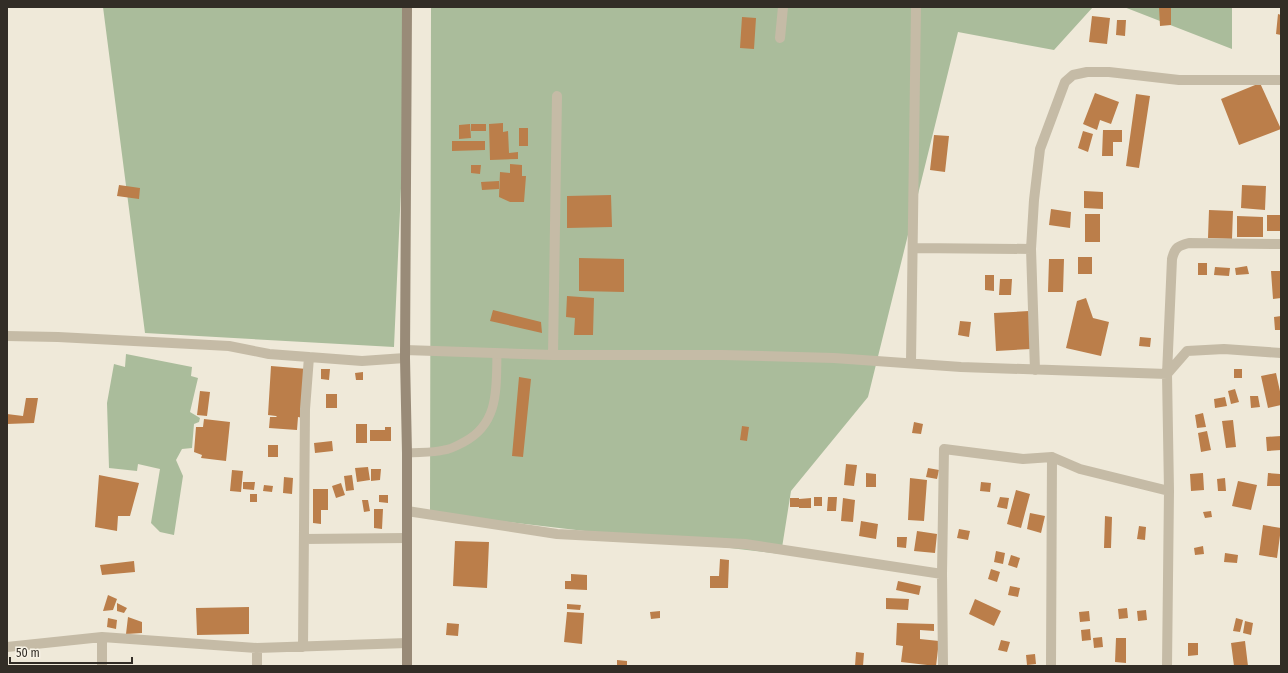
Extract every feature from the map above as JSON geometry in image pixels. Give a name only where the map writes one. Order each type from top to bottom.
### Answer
[{"type":"street","points":[[407,7],[405,354],[408,453],[407,666]]},
{"type":"street","points":[[780,38],[783,7]]},
{"type":"street","points":[[911,362],[916,7]]},
{"type":"street","points":[[1035,370],[1031,249],[1034,200],[1040,149],[1065,82],[1073,75],[1087,72],[1109,72],[1179,80],[1281,80]]},
{"type":"street","points":[[553,355],[557,96]]},
{"type":"street","points":[[1167,666],[1169,491],[1167,374],[1172,259],[1178,246],[1189,243],[1281,244]]},
{"type":"street","points":[[913,248],[1031,249]]},
{"type":"street","points":[[7,336],[229,346],[269,354],[362,361],[405,354],[497,352],[553,355],[724,355],[834,358],[911,362],[961,367],[1167,374]]},
{"type":"street","points":[[1167,374],[1187,351],[1224,349],[1281,353]]},
{"type":"street","points":[[303,647],[305,409],[309,357]]},
{"type":"street","points":[[943,666],[942,574],[944,450],[1023,459],[1052,457],[1080,468],[1169,491]]},
{"type":"street","points":[[1051,666],[1052,457]]},
{"type":"street","points":[[407,512],[557,534],[745,544],[942,574]]},
{"type":"street","points":[[304,539],[407,538]]},
{"type":"street","points":[[7,647],[102,637],[257,648],[407,644]]},
{"type":"street","points":[[102,637],[102,666]]},
{"type":"street","points":[[257,648],[257,666]]},
{"type":"lane","points":[[408,453],[444,450],[456,447],[473,438],[479,432],[491,415],[495,399],[497,352]]},
{"type":"green space","points":[[103,7],[409,7],[394,347],[145,333]]},
{"type":"green space","points":[[431,7],[1093,7],[1054,50],[958,32],[868,397],[791,491],[781,554],[430,513]]},
{"type":"green space","points":[[1124,7],[1232,7],[1232,49]]},
{"type":"green space","points":[[126,354],[192,367],[191,376],[198,378],[190,412],[200,418],[199,422],[194,424],[192,448],[182,449],[176,460],[183,476],[174,535],[160,532],[151,523],[160,469],[138,464],[137,471],[109,468],[107,403],[114,364],[125,367]]},
{"type":"building","points":[[1159,7],[1171,7],[1171,25],[1160,26]]},
{"type":"building","points":[[1278,14],[1281,15],[1281,35],[1276,34]]},
{"type":"building","points":[[1092,16],[1110,18],[1107,44],[1089,42]]},
{"type":"building","points":[[742,17],[756,18],[754,49],[740,48]]},
{"type":"building","points":[[1117,20],[1126,20],[1125,36],[1116,35]]},
{"type":"building","points":[[1260,83],[1281,129],[1239,145],[1221,99]]},
{"type":"building","points":[[1095,93],[1119,102],[1111,124],[1100,120],[1097,130],[1083,124]]},
{"type":"building","points":[[1136,94],[1150,96],[1139,168],[1126,166]]},
{"type":"building","points":[[503,123],[503,132],[508,131],[509,153],[518,152],[518,159],[490,160],[489,124]]},
{"type":"building","points":[[470,124],[471,138],[459,139],[459,125]]},
{"type":"building","points":[[471,124],[486,124],[486,131],[471,131]]},
{"type":"building","points":[[519,128],[528,128],[528,146],[519,146]]},
{"type":"building","points":[[1103,130],[1122,130],[1122,142],[1113,142],[1113,156],[1102,156]]},
{"type":"building","points":[[1083,131],[1093,134],[1088,152],[1078,148]]},
{"type":"building","points":[[934,135],[949,136],[945,172],[930,170]]},
{"type":"building","points":[[452,141],[485,141],[485,150],[452,151]]},
{"type":"building","points":[[510,164],[522,165],[522,176],[526,176],[524,202],[510,202],[499,197],[500,172],[510,173]]},
{"type":"building","points":[[471,165],[481,165],[480,174],[471,173]]},
{"type":"building","points":[[499,181],[499,189],[482,190],[481,182]]},
{"type":"building","points":[[119,185],[140,188],[139,199],[117,196]]},
{"type":"building","points":[[1242,185],[1266,186],[1265,210],[1241,208]]},
{"type":"building","points":[[1084,191],[1103,192],[1103,209],[1084,208]]},
{"type":"building","points":[[611,195],[612,227],[567,228],[567,196]]},
{"type":"building","points":[[1051,209],[1071,212],[1070,228],[1049,225]]},
{"type":"building","points":[[1209,210],[1233,211],[1232,239],[1208,238]]},
{"type":"building","points":[[1085,214],[1100,214],[1100,242],[1085,242]]},
{"type":"building","points":[[1267,215],[1281,215],[1281,231],[1267,231]]},
{"type":"building","points":[[1237,216],[1263,217],[1263,237],[1237,237]]},
{"type":"building","points":[[1078,257],[1092,257],[1092,274],[1078,274]]},
{"type":"building","points":[[579,258],[624,259],[624,292],[579,291]]},
{"type":"building","points":[[1049,259],[1064,259],[1063,292],[1048,292]]},
{"type":"building","points":[[1198,263],[1207,263],[1207,275],[1198,275]]},
{"type":"building","points":[[1247,266],[1249,274],[1236,275],[1235,268]]},
{"type":"building","points":[[1215,267],[1230,268],[1229,276],[1214,275]]},
{"type":"building","points":[[1271,271],[1281,271],[1281,298],[1273,299]]},
{"type":"building","points":[[985,275],[994,275],[994,291],[985,290]]},
{"type":"building","points":[[1000,279],[1012,279],[1011,295],[999,295]]},
{"type":"building","points":[[567,296],[594,298],[593,335],[574,335],[575,318],[566,317]]},
{"type":"building","points":[[1086,298],[1093,318],[1109,322],[1101,356],[1066,348],[1077,301]]},
{"type":"building","points":[[493,310],[541,322],[542,333],[490,321]]},
{"type":"building","points":[[1029,311],[1031,349],[996,351],[994,313]]},
{"type":"building","points":[[1281,316],[1281,330],[1275,330],[1274,317]]},
{"type":"building","points":[[960,321],[971,322],[969,337],[958,335]]},
{"type":"building","points":[[1140,337],[1151,338],[1150,347],[1139,346]]},
{"type":"building","points":[[271,366],[307,369],[303,418],[298,417],[297,430],[269,428],[270,417],[277,417],[268,415]]},
{"type":"building","points":[[321,369],[330,369],[329,380],[321,379]]},
{"type":"building","points":[[1234,369],[1242,369],[1242,378],[1234,378]]},
{"type":"building","points":[[363,372],[363,380],[356,380],[355,373]]},
{"type":"building","points":[[1276,373],[1281,396],[1281,405],[1268,408],[1261,376]]},
{"type":"building","points":[[519,377],[531,379],[523,457],[512,456]]},
{"type":"building","points":[[1235,389],[1239,402],[1231,404],[1228,391]]},
{"type":"building","points":[[200,391],[210,392],[207,416],[197,415]]},
{"type":"building","points":[[326,394],[337,394],[337,408],[326,408]]},
{"type":"building","points":[[1250,396],[1258,396],[1260,407],[1251,408]]},
{"type":"building","points":[[1225,397],[1227,406],[1215,408],[1214,399]]},
{"type":"building","points":[[26,398],[38,398],[34,423],[7,424],[7,414],[23,416]]},
{"type":"building","points":[[1203,413],[1206,427],[1197,428],[1195,415]]},
{"type":"building","points":[[204,419],[230,422],[226,461],[201,458],[202,455],[194,452],[196,427],[203,427]]},
{"type":"building","points":[[1233,420],[1236,447],[1226,448],[1222,421]]},
{"type":"building","points":[[914,422],[923,424],[921,434],[912,433]]},
{"type":"building","points":[[356,424],[367,424],[367,443],[356,443]]},
{"type":"building","points":[[742,426],[749,427],[747,441],[740,440]]},
{"type":"building","points":[[385,427],[391,427],[391,441],[370,441],[370,430],[385,430]]},
{"type":"building","points":[[1207,431],[1211,450],[1201,452],[1198,433]]},
{"type":"building","points":[[1281,436],[1281,450],[1267,451],[1266,437]]},
{"type":"building","points":[[332,441],[333,451],[315,453],[314,443]]},
{"type":"building","points":[[268,445],[278,445],[278,457],[268,457]]},
{"type":"building","points":[[846,464],[857,465],[854,486],[844,485]]},
{"type":"building","points":[[368,467],[370,480],[357,482],[355,468]]},
{"type":"building","points":[[928,468],[939,470],[937,479],[926,477]]},
{"type":"building","points":[[371,469],[381,469],[380,480],[371,481]]},
{"type":"building","points":[[232,470],[243,471],[241,492],[230,491]]},
{"type":"building","points":[[866,473],[876,474],[876,487],[866,487]]},
{"type":"building","points":[[1203,473],[1204,490],[1191,491],[1190,474]]},
{"type":"building","points":[[1268,473],[1280,474],[1280,486],[1267,486]]},
{"type":"building","points":[[99,475],[139,483],[130,516],[118,516],[117,531],[95,527]]},
{"type":"building","points":[[352,475],[354,490],[346,491],[344,476]]},
{"type":"building","points":[[284,477],[293,478],[292,494],[283,493]]},
{"type":"building","points":[[910,478],[927,480],[924,521],[908,520]]},
{"type":"building","points":[[1225,478],[1226,491],[1218,491],[1217,479]]},
{"type":"building","points":[[1238,481],[1257,485],[1251,510],[1232,506]]},
{"type":"building","points":[[243,482],[255,482],[254,490],[243,489]]},
{"type":"building","points":[[981,482],[991,483],[990,492],[980,491]]},
{"type":"building","points":[[341,483],[345,495],[336,498],[332,486]]},
{"type":"building","points":[[264,485],[273,486],[272,492],[263,491]]},
{"type":"building","points":[[313,489],[328,489],[328,510],[321,510],[321,524],[313,523]]},
{"type":"building","points":[[1016,490],[1030,494],[1021,528],[1007,524]]},
{"type":"building","points":[[250,494],[257,494],[257,502],[250,502]]},
{"type":"building","points":[[379,495],[388,495],[388,503],[379,502]]},
{"type":"building","points":[[814,497],[822,497],[822,506],[814,506]]},
{"type":"building","points":[[828,497],[837,497],[836,511],[827,511]]},
{"type":"building","points":[[1000,497],[1009,498],[1007,509],[997,507]]},
{"type":"building","points":[[790,498],[799,498],[799,507],[790,507]]},
{"type":"building","points":[[811,498],[811,508],[799,508],[799,499]]},
{"type":"building","points":[[843,498],[855,500],[853,522],[841,521]]},
{"type":"building","points":[[362,500],[368,500],[370,511],[364,512]]},
{"type":"building","points":[[374,509],[383,509],[382,529],[374,528]]},
{"type":"building","points":[[1211,511],[1212,517],[1205,518],[1203,512]]},
{"type":"building","points":[[1030,513],[1045,516],[1041,533],[1027,529]]},
{"type":"building","points":[[1105,516],[1112,517],[1111,548],[1104,548]]},
{"type":"building","points":[[861,521],[878,524],[876,539],[859,536]]},
{"type":"building","points":[[1263,525],[1281,528],[1277,558],[1259,555]]},
{"type":"building","points":[[1139,526],[1146,527],[1145,540],[1137,539]]},
{"type":"building","points":[[959,529],[970,531],[968,540],[957,538]]},
{"type":"building","points":[[917,531],[937,534],[935,553],[914,551]]},
{"type":"building","points":[[897,537],[907,537],[906,548],[897,547]]},
{"type":"building","points":[[455,541],[489,542],[487,588],[453,586]]},
{"type":"building","points":[[1203,546],[1204,554],[1195,555],[1194,548]]},
{"type":"building","points":[[996,551],[1005,553],[1003,564],[994,562]]},
{"type":"building","points":[[1225,553],[1238,555],[1237,563],[1224,562]]},
{"type":"building","points":[[1011,555],[1020,558],[1017,568],[1008,565]]},
{"type":"building","points":[[720,559],[729,560],[728,588],[710,588],[710,576],[719,576]]},
{"type":"building","points":[[134,561],[135,572],[102,575],[100,565]]},
{"type":"building","points":[[991,569],[1000,572],[997,582],[988,579]]},
{"type":"building","points":[[571,574],[587,575],[587,590],[565,589],[565,581],[571,581]]},
{"type":"building","points":[[898,581],[921,586],[919,595],[896,590]]},
{"type":"building","points":[[1010,586],[1020,588],[1018,597],[1008,595]]},
{"type":"building","points":[[108,595],[117,599],[113,610],[103,611]]},
{"type":"building","points":[[886,598],[909,599],[908,610],[886,609]]},
{"type":"building","points":[[975,599],[1001,611],[994,626],[969,614]]},
{"type":"building","points":[[117,603],[127,608],[124,613],[117,611]]},
{"type":"building","points":[[567,604],[581,605],[580,610],[567,609]]},
{"type":"building","points":[[249,607],[249,634],[197,635],[196,608]]},
{"type":"building","points":[[1127,608],[1128,618],[1119,619],[1118,609]]},
{"type":"building","points":[[1146,610],[1147,620],[1138,621],[1137,611]]},
{"type":"building","points":[[660,611],[660,618],[651,619],[650,612]]},
{"type":"building","points":[[1089,611],[1090,621],[1080,622],[1079,612]]},
{"type":"building","points":[[567,612],[584,613],[582,644],[564,642]]},
{"type":"building","points":[[128,617],[142,622],[142,633],[126,634]]},
{"type":"building","points":[[108,618],[117,620],[116,629],[107,627]]},
{"type":"building","points":[[1236,618],[1243,620],[1240,632],[1233,631]]},
{"type":"building","points":[[1245,621],[1253,623],[1251,635],[1243,633]]},
{"type":"building","points":[[447,623],[459,624],[458,636],[446,635]]},
{"type":"building","points":[[897,623],[934,624],[934,631],[920,630],[920,639],[939,641],[936,666],[901,662],[903,646],[896,645]]},
{"type":"building","points":[[1090,629],[1091,640],[1082,641],[1081,630]]},
{"type":"building","points":[[1102,637],[1103,647],[1094,648],[1093,638]]},
{"type":"building","points":[[1116,638],[1126,638],[1126,663],[1115,662]]},
{"type":"building","points":[[1001,640],[1010,642],[1007,652],[998,650]]},
{"type":"building","points":[[1245,641],[1248,666],[1234,666],[1231,643]]},
{"type":"building","points":[[1188,643],[1198,643],[1198,655],[1188,656]]},
{"type":"building","points":[[856,652],[864,653],[863,666],[855,666]]},
{"type":"building","points":[[1035,654],[1036,664],[1027,665],[1026,655]]},
{"type":"building","points":[[617,660],[627,661],[627,666],[617,666]]}]
